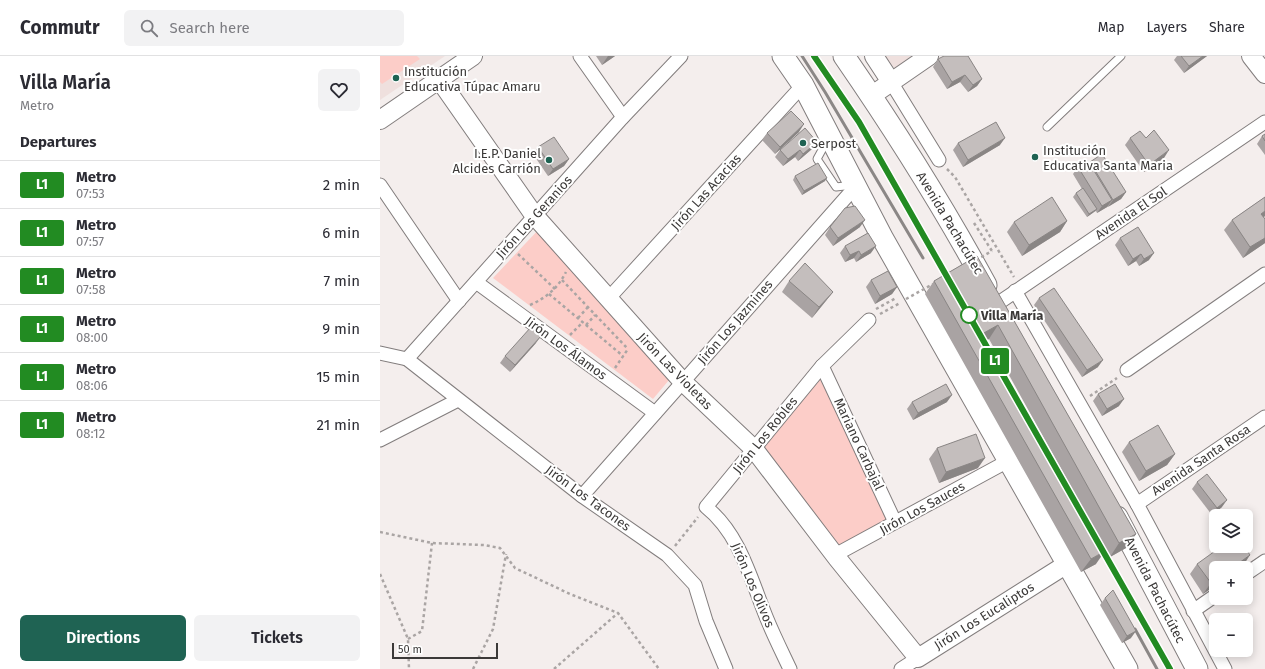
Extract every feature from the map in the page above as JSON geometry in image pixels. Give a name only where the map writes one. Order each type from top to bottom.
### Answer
[{"type":"main road","points":[[783,56],[803,85],[857,185],[883,238],[1008,461],[1128,669]]},
{"type":"main road","name":"Avenida Pachacútec","points":[[844,56],[932,193],[1001,310]]},
{"type":"main road","name":"Avenida Pachacútec","points":[[1109,503],[1197,669]]},
{"type":"street","points":[[380,120],[473,56]]},
{"type":"street","points":[[580,56],[623,117]]},
{"type":"street","name":"Jirón Los Geranios","points":[[407,359],[534,215],[681,56]]},
{"type":"street","name":"Avenida Pachacútec","points":[[874,56],[939,160]]},
{"type":"street","points":[[871,96],[928,56]]},
{"type":"street","points":[[1251,56],[1265,74]]},
{"type":"street","name":"Jirón Las Violetas","points":[[439,80],[534,215],[683,382],[754,449],[835,555],[918,658]]},
{"type":"street","name":"Jirón Las Acacias","points":[[608,299],[803,85]]},
{"type":"street","name":"Avenida El Sol","points":[[1001,310],[1018,289],[1265,122]]},
{"type":"street","points":[[380,185],[459,301]]},
{"type":"street","name":"Jirón Los Jazmines","points":[[582,496],[857,185]]},
{"type":"street","points":[[1127,370],[1265,274]]},
{"type":"street","name":"Jirón Los Álamos","points":[[476,282],[566,340],[655,413]]},
{"type":"street","name":"Avenida Pachacútec","points":[[1018,289],[1225,669]]},
{"type":"street","name":"Jirón Los Robles","points":[[706,507],[822,366],[869,320]]},
{"type":"street","points":[[380,353],[407,359]]},
{"type":"street","name":"Jirón Los Tacones","points":[[407,359],[582,496],[667,555],[695,585],[706,621],[726,669]]},
{"type":"street","name":"Mariano Carbajal","points":[[822,366],[895,522]]},
{"type":"street","points":[[380,440],[458,400]]},
{"type":"street","name":"Avenida Santa Rosa","points":[[1136,504],[1265,417]]},
{"type":"street","name":"Jirón Los Sauces","points":[[835,555],[1008,461]]},
{"type":"street","name":"Jirón Los Olivos","points":[[706,507],[716,515],[727,529],[738,548],[790,669]]},
{"type":"street","points":[[1253,569],[1265,561]]},
{"type":"street","name":"Jirón Los Eucaliptos","points":[[901,669],[1067,564]]},
{"type":"street","points":[[1193,611],[1209,600]]},
{"type":"street","points":[[1095,613],[1114,669]]},
{"type":"lane","points":[[1047,127],[1121,56]]},
{"type":"path","points":[[939,160],[955,177],[1018,289]]},
{"type":"path","points":[[973,262],[992,251],[974,223]]},
{"type":"path","points":[[513,259],[522,249]]},
{"type":"path","points":[[518,254],[555,289]]},
{"type":"path","points":[[530,305],[555,289],[562,280],[567,269]]},
{"type":"path","points":[[562,280],[628,349]]},
{"type":"path","points":[[869,320],[937,282]]},
{"type":"path","points":[[549,294],[624,356]]},
{"type":"path","points":[[524,300],[536,309]]},
{"type":"path","points":[[578,318],[588,307]]},
{"type":"path","points":[[586,325],[595,315]]},
{"type":"path","points":[[566,340],[583,322]]},
{"type":"path","points":[[565,331],[566,340]]},
{"type":"path","points":[[566,340],[577,340]]},
{"type":"path","points":[[615,368],[631,345]]},
{"type":"path","points":[[609,364],[621,373]]},
{"type":"path","points":[[1079,402],[1127,370]]},
{"type":"path","points":[[667,555],[706,507]]},
{"type":"path","points":[[380,532],[432,543],[484,545],[500,548],[515,568],[618,613],[659,669]]},
{"type":"path","points":[[408,639],[422,631],[432,543]]},
{"type":"path","points":[[473,669],[493,629],[506,554]]},
{"type":"path","points":[[380,574],[408,639],[409,669]]},
{"type":"path","points":[[554,669],[618,613]]},
{"type":"shaded area","name":"Institución Educativa Túpac Amaru","points":[[380,56],[445,56],[380,100]]},
{"type":"shaded area","points":[[380,56],[417,56],[420,59],[382,84],[380,82]]},
{"type":"shaded area","points":[[885,56],[913,56],[895,69]]},
{"type":"shaded area","points":[[540,228],[669,380],[653,399],[493,278]]},
{"type":"shaded area","points":[[821,376],[887,520],[837,547],[764,448]]},
{"type":"building","points":[[944,56],[968,56],[982,79],[973,85],[965,75],[952,82],[938,59]]},
{"type":"building","points":[[1181,56],[1203,56],[1189,66]]},
{"type":"building","points":[[791,111],[804,124],[780,147],[767,133]]},
{"type":"building","points":[[996,122],[1005,138],[968,160],[958,143]]},
{"type":"building","points":[[805,128],[817,142],[803,154],[800,150],[788,159],[780,150]]},
{"type":"building","points":[[1154,130],[1169,150],[1149,165],[1130,138],[1140,131],[1146,138]]},
{"type":"building","points":[[1265,134],[1265,141],[1262,136]]},
{"type":"building","points":[[554,137],[569,159],[553,169],[538,147]]},
{"type":"building","points":[[1102,154],[1126,192],[1113,200],[1090,162]]},
{"type":"building","points":[[1088,161],[1112,200],[1102,206],[1078,167]]},
{"type":"building","points":[[818,163],[827,178],[804,191],[795,176]]},
{"type":"building","points":[[1083,188],[1097,209],[1089,214],[1076,193]]},
{"type":"building","points":[[1052,197],[1067,221],[1029,245],[1014,222]]},
{"type":"building","points":[[1265,197],[1265,211],[1261,214],[1265,219],[1265,238],[1250,247],[1232,220]]},
{"type":"building","points":[[855,206],[865,220],[838,238],[830,227],[845,208]]},
{"type":"building","points":[[1138,227],[1154,253],[1144,259],[1141,254],[1133,259],[1120,238]]},
{"type":"building","points":[[868,233],[876,246],[861,255],[859,251],[850,255],[845,246]]},
{"type":"building","points":[[977,256],[1136,534],[1119,543],[998,325],[982,334],[1105,551],[1091,559],[934,281]]},
{"type":"building","points":[[805,263],[833,292],[819,307],[789,281]]},
{"type":"building","points":[[888,271],[897,287],[880,296],[871,280]]},
{"type":"building","points":[[1054,288],[1103,360],[1087,370],[1039,298]]},
{"type":"building","points":[[531,327],[541,336],[515,365],[505,356]]},
{"type":"building","points":[[946,384],[952,395],[918,413],[912,402]]},
{"type":"building","points":[[1115,384],[1124,399],[1107,409],[1098,394]]},
{"type":"building","points":[[1158,425],[1175,454],[1146,471],[1129,442]]},
{"type":"building","points":[[976,434],[985,458],[946,472],[937,448]]},
{"type":"building","points":[[1207,474],[1227,500],[1217,508],[1197,482]]},
{"type":"building","points":[[1212,553],[1249,553],[1250,555],[1242,561],[1209,561],[1209,580],[1197,564]]},
{"type":"building","points":[[1113,590],[1136,631],[1127,636],[1105,598]]},
{"type":"railway","points":[[802,56],[825,92],[923,258]]},
{"type":"railway","points":[[814,56],[859,121],[933,250]]},
{"type":"railway","points":[[1146,625],[1170,669]]},
{"type":"railway","points":[[1135,629],[1157,669]]},
{"type":"metro line","name":"L1","points":[[814,56],[859,122],[1170,669]]},
{"type":"place","name":"Institución Educativa Túpac Amaru","points":[[396,78]]},
{"type":"place","name":"Serpost","points":[[803,143]]},
{"type":"place","name":"Institución Educativa Santa Maria","points":[[1035,157]]},
{"type":"place","name":"I.E.P. Daniel Alcides Carrión","points":[[549,160]]},
{"type":"place","name":"Villa María","points":[[969,315]]}]
